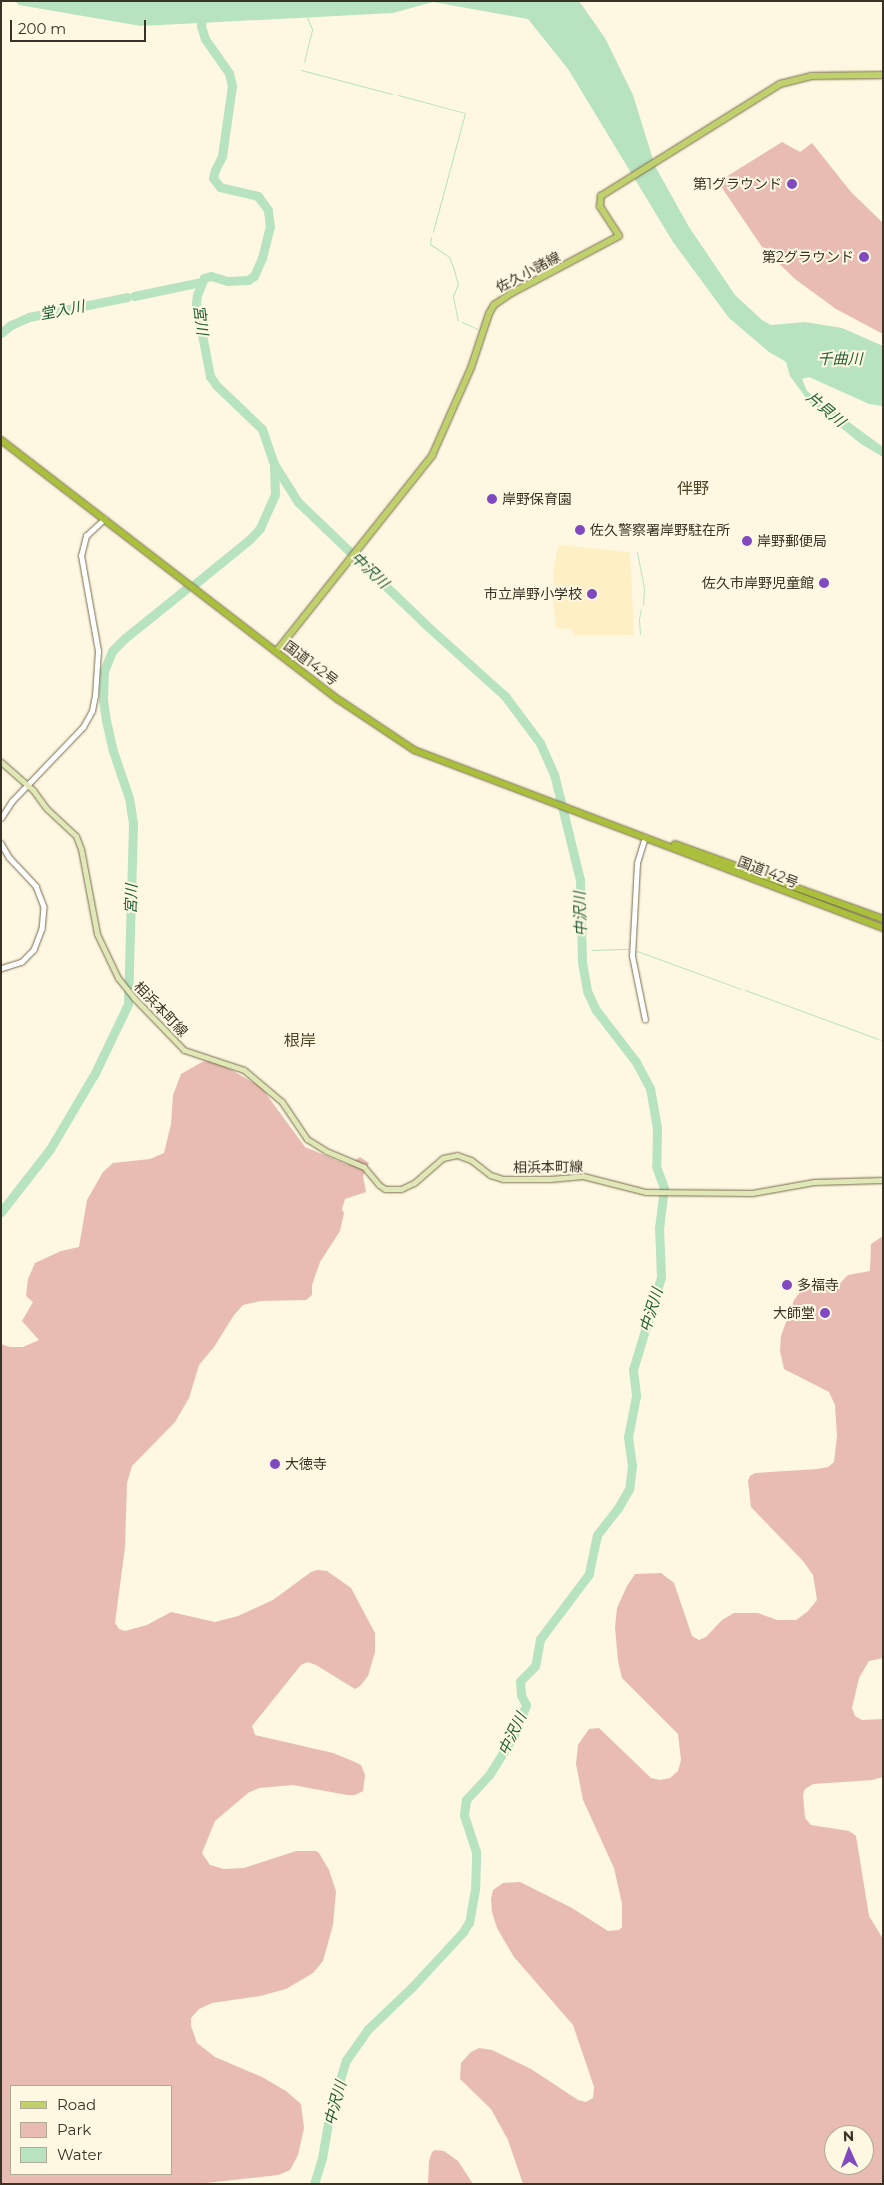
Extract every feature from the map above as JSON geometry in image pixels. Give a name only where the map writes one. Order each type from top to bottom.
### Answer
[{"type":"highway","name":"国道142号","points":[[1,440],[339,700],[414,750],[883,928]]},
{"type":"highway","name":"国道142号","points":[[645,837],[656,838],[702,853],[883,919]]},
{"type":"main road","name":"佐久小諸線","points":[[276,652],[409,488],[437,446],[471,368],[491,309],[507,296],[619,236],[599,203],[601,196],[760,95],[787,81],[804,76],[883,75]]},
{"type":"main road","name":"相浜本町線","points":[[1,762],[28,785],[46,808],[76,836],[81,849],[95,928],[115,973],[131,995],[184,1050],[244,1070],[282,1102],[307,1139],[326,1151],[364,1167],[385,1190],[401,1188],[414,1183],[443,1158],[457,1155],[471,1160],[490,1175],[503,1179],[550,1179],[583,1176],[637,1190],[665,1192],[752,1193],[814,1182],[883,1180]]},
{"type":"street","points":[[1,818],[12,801],[83,727],[94,705],[98,651],[81,556],[86,536],[104,519]]},
{"type":"street","points":[[645,837],[636,863],[632,956],[645,1020]]},
{"type":"street","points":[[1,843],[9,857],[36,886],[44,907],[42,929],[34,950],[22,962],[1,970]]},
{"type":"shaded area","name":"市立岸野小学校","points":[[559,545],[629,552],[634,635],[573,635],[572,629],[556,628],[553,599],[554,566]]},
{"type":"green space","points":[[782,142],[800,152],[812,143],[851,192],[883,223],[883,334],[836,309],[795,279],[762,247],[718,182]]},
{"type":"green space","points":[[214,1060],[261,1087],[305,1147],[348,1165],[360,1157],[369,1163],[363,1176],[366,1192],[345,1199],[340,1231],[320,1262],[312,1285],[312,1295],[306,1300],[260,1301],[243,1305],[199,1365],[189,1398],[175,1422],[132,1466],[127,1483],[125,1547],[115,1623],[119,1629],[125,1631],[147,1625],[171,1612],[215,1622],[238,1616],[273,1600],[311,1572],[317,1570],[327,1571],[351,1588],[375,1633],[375,1652],[368,1676],[355,1689],[316,1665],[308,1662],[301,1665],[252,1726],[255,1735],[333,1753],[361,1765],[365,1775],[363,1791],[355,1795],[347,1795],[293,1785],[259,1788],[248,1793],[215,1821],[202,1853],[210,1865],[224,1869],[244,1868],[296,1851],[316,1851],[329,1870],[336,1891],[333,1925],[323,1961],[313,1973],[286,1989],[260,1996],[212,2003],[199,2009],[191,2018],[191,2026],[197,2043],[215,2057],[262,2077],[286,2091],[301,2104],[304,2128],[298,2155],[290,2170],[278,2175],[196,2184],[1,2184],[1,1344],[10,1347],[23,1347],[39,1340],[22,1321],[33,1302],[26,1296],[28,1279],[35,1263],[61,1251],[79,1247],[87,1200],[103,1172],[113,1163],[150,1159],[164,1153],[171,1124],[173,1095],[181,1074],[202,1062]]},
{"type":"green space","points":[[883,1236],[883,1658],[869,1661],[859,1678],[852,1708],[855,1716],[862,1720],[883,1719],[883,1777],[872,1780],[813,1784],[805,1789],[803,1795],[805,1818],[811,1825],[849,1831],[856,1836],[869,1916],[883,1939],[883,2184],[523,2184],[508,2140],[491,2109],[460,2079],[461,2063],[471,2052],[479,2048],[492,2050],[531,2069],[578,2100],[586,2102],[593,2098],[594,2087],[573,2025],[514,1957],[497,1928],[492,1912],[491,1899],[493,1890],[503,1883],[520,1882],[572,1908],[608,1931],[619,1930],[622,1927],[622,1904],[614,1868],[583,1800],[576,1764],[578,1745],[589,1729],[599,1728],[651,1778],[660,1780],[670,1778],[678,1771],[681,1760],[678,1734],[622,1678],[618,1661],[615,1627],[617,1608],[635,1574],[661,1573],[674,1583],[692,1636],[699,1640],[706,1637],[722,1620],[734,1613],[758,1613],[777,1620],[796,1620],[807,1612],[817,1600],[813,1575],[803,1561],[751,1507],[748,1481],[750,1476],[755,1473],[817,1469],[828,1467],[834,1462],[837,1436],[835,1405],[829,1392],[784,1369],[780,1351],[781,1336],[794,1300],[807,1283],[816,1283],[824,1289],[836,1287],[848,1275],[870,1271],[871,1244]]},
{"type":"green space","points":[[435,2150],[444,2151],[458,2161],[473,2184],[428,2184],[429,2161],[432,2152]]},
{"type":"water","name":"千曲川","points":[[15,1],[579,1],[605,38],[633,95],[655,166],[689,227],[735,295],[762,320],[771,325],[805,322],[842,328],[883,346],[883,406],[869,404],[809,377],[802,379],[807,391],[883,447],[883,457],[861,444],[809,402],[790,376],[786,362],[769,352],[729,318],[673,242],[568,69],[528,19],[433,2],[393,13],[141,26],[19,5]]},
{"type":"waterway","name":"宮川","points":[[196,583],[249,540],[260,528],[275,494],[274,464],[262,429],[216,385],[210,376],[196,303],[204,278],[211,276],[227,281],[248,280],[254,276],[262,258],[270,227],[268,210],[258,196],[220,187],[213,178],[222,156],[232,86],[229,73],[205,39],[201,26],[203,13]]},
{"type":"waterway","points":[[304,62],[312,29],[307,17]]},
{"type":"waterway","points":[[301,70],[392,94]]},
{"type":"waterway","points":[[398,95],[465,113],[433,232]]},
{"type":"waterway","points":[[431,237],[430,244],[449,257],[453,267],[458,284],[453,296],[458,321]]},
{"type":"waterway","name":"堂入川","points":[[134,296],[201,282]]},
{"type":"waterway","name":"堂入川","points":[[1,333],[11,325],[29,317],[127,297]]},
{"type":"waterway","points":[[462,322],[478,329]]},
{"type":"waterway","name":"中沢川","points":[[274,464],[298,502],[425,624],[505,696],[540,743],[554,774],[580,880],[582,962],[587,991],[596,1010],[636,1062],[650,1088],[657,1127],[656,1166],[664,1188],[659,1227],[661,1277],[633,1370],[636,1396],[628,1437],[632,1466],[629,1489],[618,1508],[597,1535],[589,1574],[540,1639],[535,1666],[520,1681],[521,1695],[526,1705],[514,1735],[489,1775],[466,1800],[464,1815],[476,1851],[475,1889],[469,1922],[463,1932],[412,1987],[368,2029],[346,2060],[330,2112],[322,2158],[314,2184]]},
{"type":"waterway","points":[[637,552],[644,588],[643,605]]},
{"type":"waterway","name":"宮川","points":[[1,1212],[50,1149],[95,1073],[128,1004],[133,823],[129,798],[113,751],[106,721],[103,699],[104,671],[112,651],[125,638],[186,589]]},
{"type":"waterway","points":[[640,634],[639,619],[641,609]]},
{"type":"waterway","points":[[592,950],[628,949]]},
{"type":"waterway","points":[[637,951],[741,989]]},
{"type":"waterway","points":[[745,990],[878,1039]]},
{"type":"place","name":"第1グラウンド","points":[[792,184]]},
{"type":"place","name":"第2グラウンド","points":[[864,257]]},
{"type":"place","name":"岸野保育園","points":[[492,499]]},
{"type":"place","name":"佐久警察署岸野駐在所","points":[[580,530]]},
{"type":"place","name":"岸野郵便局","points":[[747,541]]},
{"type":"place","name":"佐久市岸野児童館","points":[[824,583]]},
{"type":"place","name":"市立岸野小学校","points":[[592,594]]},
{"type":"place","name":"多福寺","points":[[787,1285]]},
{"type":"place","name":"大師堂","points":[[825,1313]]},
{"type":"place","name":"大徳寺","points":[[275,1464]]},
{"type":"district","name":"伴野","points":[[693,489]]},
{"type":"district","name":"根岸","points":[[300,1041]]},
{"type":"water label","name":"片貝川","points":[[826,409]]}]
